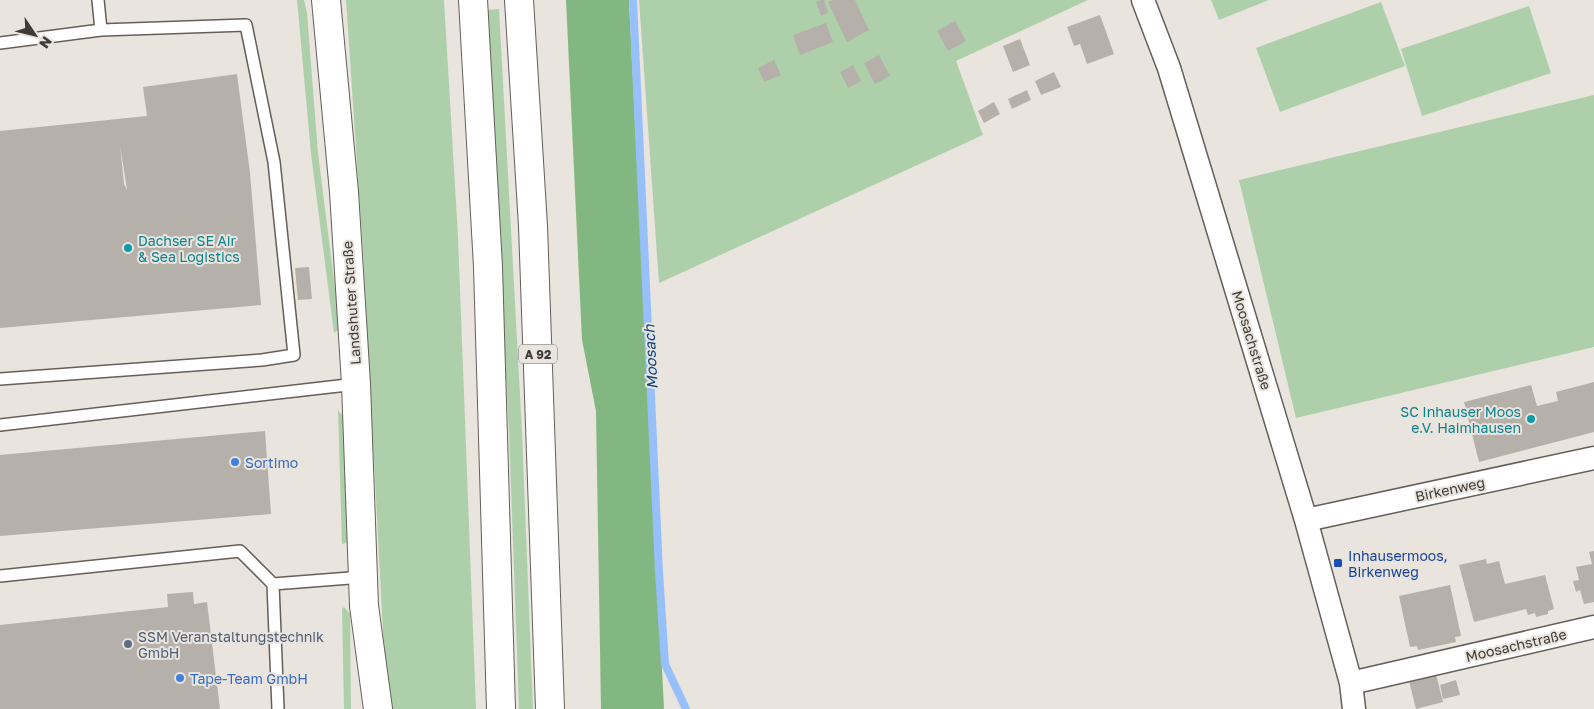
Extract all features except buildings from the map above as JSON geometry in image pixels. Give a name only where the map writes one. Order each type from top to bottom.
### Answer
[{"type":"main road","name":"Landshuter Straße","points":[[326,0],[344,192],[356,384],[364,606],[358,709]]},
{"type":"main road","points":[[473,0],[488,267],[501,709]]},
{"type":"main road","name":"A 92","points":[[519,0],[533,226],[550,709]]},
{"type":"main road","name":"Landshuter Straße","points":[[364,606],[378,709]]},
{"type":"street","name":"Moosachstraße","points":[[1143,0],[1169,68],[1306,520],[1351,683],[1354,709]]},
{"type":"street","name":"Birkenweg","points":[[1306,520],[1594,458]]},
{"type":"street","name":"Moosachstraße","points":[[1351,683],[1594,627]]},
{"type":"lane","points":[[98,0],[101,30]]},
{"type":"lane","points":[[0,43],[101,30],[246,25],[274,162],[294,355],[262,360],[0,379]]},
{"type":"lane","points":[[0,425],[356,384]]},
{"type":"lane","points":[[0,576],[240,551],[273,584],[278,709]]},
{"type":"lane","points":[[273,584],[363,577]]},
{"type":"green space","points":[[297,0],[304,0],[307,13],[318,153],[340,328],[334,333],[311,154]]},
{"type":"green space","points":[[346,0],[444,0],[458,237],[476,709],[387,709],[363,252]]},
{"type":"green space","points":[[566,0],[629,0],[664,709],[601,709],[596,411],[582,340]]},
{"type":"green space","points":[[639,0],[1088,0],[956,61],[983,135],[659,283]]},
{"type":"green space","points":[[1211,0],[1269,0],[1219,20]]},
{"type":"green space","points":[[1381,2],[1405,66],[1280,112],[1256,48]]},
{"type":"green space","points":[[1529,6],[1551,73],[1422,116],[1401,49]]},
{"type":"green space","points":[[499,9],[522,432],[533,709],[519,709],[509,432],[486,10]]},
{"type":"green space","points":[[1594,95],[1594,347],[1296,418],[1239,180]]},
{"type":"green space","points":[[338,410],[344,417],[348,539],[346,543],[342,544]]},
{"type":"green space","points":[[344,607],[350,614],[351,709],[344,709],[342,609]]},
{"type":"waterway","name":"Moosach","points":[[633,0],[659,572],[665,664],[686,709]]},
{"type":"place","name":"Dachser SE Air & Sea Logistics","points":[[128,248]]},
{"type":"place","name":"SC Inhauser Moos e.V. Haimhausen","points":[[1531,419]]},
{"type":"place","name":"Sortimo","points":[[235,462]]},
{"type":"place","name":"Inhausermoos, Birkenweg","points":[[1338,563]]},
{"type":"place","name":"SSM Veranstaltungstechnik GmbH","points":[[128,644]]},
{"type":"place","name":"Tape-Team GmbH","points":[[180,678]]}]
